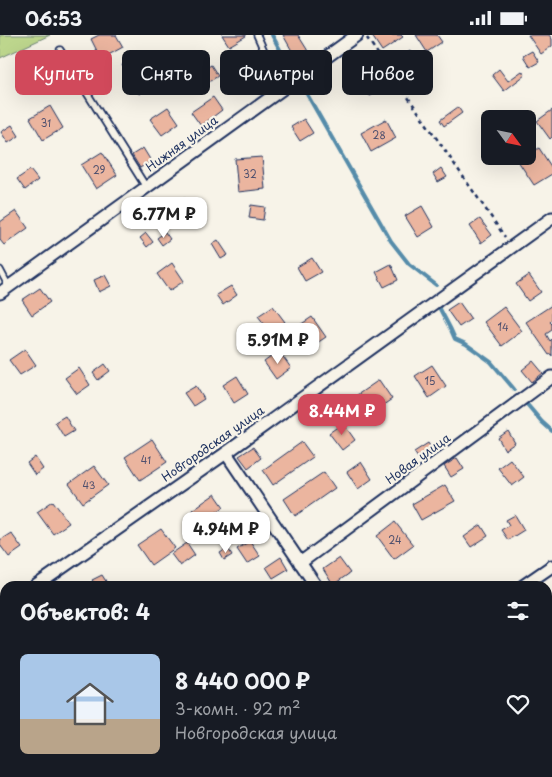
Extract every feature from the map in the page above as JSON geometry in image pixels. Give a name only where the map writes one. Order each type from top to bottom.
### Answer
[{"type":"street","name":"Нижняя улица","points":[[332,53],[357,35]]},
{"type":"street","name":"Нижняя улица","points":[[5,290],[273,95]]},
{"type":"street","name":"Новгородская улица","points":[[43,581],[226,453],[552,218]]},
{"type":"street","name":"Новая улица","points":[[300,563],[552,377]]},
{"type":"street","points":[[226,453],[313,581]]},
{"type":"street","points":[[530,581],[552,566]]},
{"type":"lane","points":[[257,35],[264,50]]},
{"type":"lane","points":[[88,95],[146,187]]},
{"type":"lane","points":[[0,270],[5,290]]},
{"type":"path","points":[[365,35],[512,247]]},
{"type":"green space","points":[[0,35],[50,35],[15,50],[0,58]]},
{"type":"building","points":[[99,35],[116,35],[123,47],[112,53],[112,50],[96,50],[91,39]]},
{"type":"building","points":[[222,35],[246,35],[246,36],[229,46]]},
{"type":"building","points":[[283,35],[298,35],[307,50],[291,50]]},
{"type":"building","points":[[401,35],[403,37],[381,50],[372,36]]},
{"type":"building","points":[[416,35],[437,35],[442,42],[430,50],[426,50]]},
{"type":"building","points":[[528,35],[549,35],[552,39],[552,46],[541,54]]},
{"type":"building","points":[[532,51],[539,62],[530,67],[523,56]]},
{"type":"building","points":[[210,66],[218,76],[210,81]]},
{"type":"building","points":[[499,69],[508,81],[522,71],[525,75],[504,91],[492,75]]},
{"type":"building","points":[[213,97],[222,110],[201,126],[191,112]]},
{"type":"building","points":[[50,106],[63,128],[43,140],[30,118]]},
{"type":"building","points":[[168,107],[179,123],[162,135],[150,119]]},
{"type":"building","points":[[458,107],[462,113],[444,126],[440,120]]},
{"type":"building","points":[[552,110],[552,137],[550,139],[537,121]]},
{"type":"building","points":[[304,119],[313,133],[300,141],[291,127]]},
{"type":"building","points":[[386,119],[396,138],[371,152],[361,133]]},
{"type":"building","points":[[12,125],[19,136],[8,143],[1,132]]},
{"type":"building","points":[[143,148],[151,161],[140,168],[132,155]]},
{"type":"building","points":[[539,148],[552,168],[552,174],[534,185],[521,165],[536,165],[536,150]]},
{"type":"building","points":[[102,152],[117,175],[96,189],[81,165]]},
{"type":"building","points":[[262,157],[265,189],[238,192],[235,159]]},
{"type":"building","points":[[441,168],[447,177],[438,182],[433,174]]},
{"type":"building","points":[[30,170],[38,180],[25,190],[17,179]]},
{"type":"building","points":[[185,198],[194,212],[179,222],[170,207]]},
{"type":"building","points":[[251,205],[265,207],[263,220],[249,218]]},
{"type":"building","points":[[422,206],[434,227],[418,237],[405,216]]},
{"type":"building","points":[[16,211],[28,228],[4,245],[0,240],[0,222]]},
{"type":"building","points":[[480,219],[492,235],[481,243],[470,226]]},
{"type":"building","points":[[165,232],[170,239],[162,245],[157,238]]},
{"type":"building","points":[[146,233],[153,242],[147,247],[140,238]]},
{"type":"building","points":[[218,240],[228,255],[221,259],[212,244]]},
{"type":"building","points":[[312,258],[321,272],[305,281],[297,267]]},
{"type":"building","points":[[172,263],[184,281],[169,291],[157,274]]},
{"type":"building","points":[[391,264],[398,280],[384,287],[376,272]]},
{"type":"building","points":[[105,275],[111,286],[99,292],[94,280]]},
{"type":"building","points":[[529,275],[541,292],[528,301],[516,284]]},
{"type":"building","points":[[231,286],[237,295],[223,305],[216,295]]},
{"type":"building","points":[[40,288],[50,302],[32,315],[22,300]]},
{"type":"building","points":[[459,302],[471,319],[459,327],[447,310]]},
{"type":"building","points":[[552,305],[552,320],[550,322],[552,330],[546,334],[550,341],[552,339],[552,356],[551,354],[549,355],[526,322]]},
{"type":"building","points":[[273,306],[285,322],[271,333],[258,316]]},
{"type":"building","points":[[504,307],[522,331],[502,346],[484,322]]},
{"type":"building","points":[[312,317],[326,337],[314,345],[300,325]]},
{"type":"building","points":[[25,349],[36,365],[20,375],[9,360]]},
{"type":"building","points":[[279,351],[291,368],[276,379],[264,362]]},
{"type":"building","points":[[533,361],[543,373],[532,382],[522,370]]},
{"type":"building","points":[[105,364],[110,371],[98,380],[93,373]]},
{"type":"building","points":[[432,365],[446,386],[429,398],[415,376]]},
{"type":"building","points":[[79,368],[90,385],[77,394],[65,378]]},
{"type":"building","points":[[237,376],[248,394],[234,403],[223,385]]},
{"type":"building","points":[[379,380],[392,399],[370,414],[357,395]]},
{"type":"building","points":[[196,386],[204,399],[193,406],[184,393]]},
{"type":"building","points":[[65,416],[74,431],[64,437],[55,422]]},
{"type":"building","points":[[343,423],[355,440],[342,450],[329,433]]},
{"type":"building","points":[[508,431],[515,443],[505,450],[498,438]]},
{"type":"building","points":[[152,439],[167,462],[140,480],[125,457]]},
{"type":"building","points":[[302,442],[313,457],[273,485],[263,470]]},
{"type":"building","points":[[428,443],[434,452],[420,461],[414,452]]},
{"type":"building","points":[[253,447],[261,458],[248,468],[239,456]]},
{"type":"building","points":[[35,457],[43,469],[35,475],[27,463]]},
{"type":"building","points":[[457,458],[464,469],[451,477],[444,466]]},
{"type":"building","points":[[510,459],[524,477],[512,486],[498,468]]},
{"type":"building","points":[[361,462],[372,479],[358,489],[347,472]]},
{"type":"building","points":[[94,466],[108,485],[83,503],[69,484]]},
{"type":"building","points":[[324,472],[335,488],[295,516],[284,499]]},
{"type":"building","points":[[445,485],[455,501],[421,520],[412,504]]},
{"type":"building","points":[[215,494],[224,507],[200,523],[192,510]]},
{"type":"building","points":[[53,501],[69,523],[53,534],[37,512]]},
{"type":"building","points":[[515,515],[524,530],[508,540],[501,530],[509,525],[506,520]]},
{"type":"building","points":[[395,522],[413,545],[394,559],[377,536]]},
{"type":"building","points":[[481,525],[488,536],[471,547],[464,537]]},
{"type":"building","points":[[161,529],[175,548],[151,565],[137,545]]},
{"type":"building","points":[[11,533],[22,548],[9,557],[0,545],[0,540]]},
{"type":"building","points":[[250,541],[260,556],[247,564],[237,549]]},
{"type":"building","points":[[187,543],[195,555],[180,566],[171,554]]},
{"type":"building","points":[[228,548],[232,555],[224,560],[220,553]]},
{"type":"building","points":[[281,557],[288,569],[273,578],[266,567]]},
{"type":"building","points":[[339,558],[350,573],[339,581],[330,581],[323,569]]},
{"type":"building","points":[[102,575],[106,581],[93,581]]},
{"type":"waterway","points":[[272,35],[280,50]]},
{"type":"waterway","points":[[307,95],[391,241],[409,264],[436,285]]},
{"type":"waterway","points":[[440,309],[455,339],[466,344],[491,362],[514,389]]},
{"type":"waterway","points":[[525,402],[552,431]]}]
